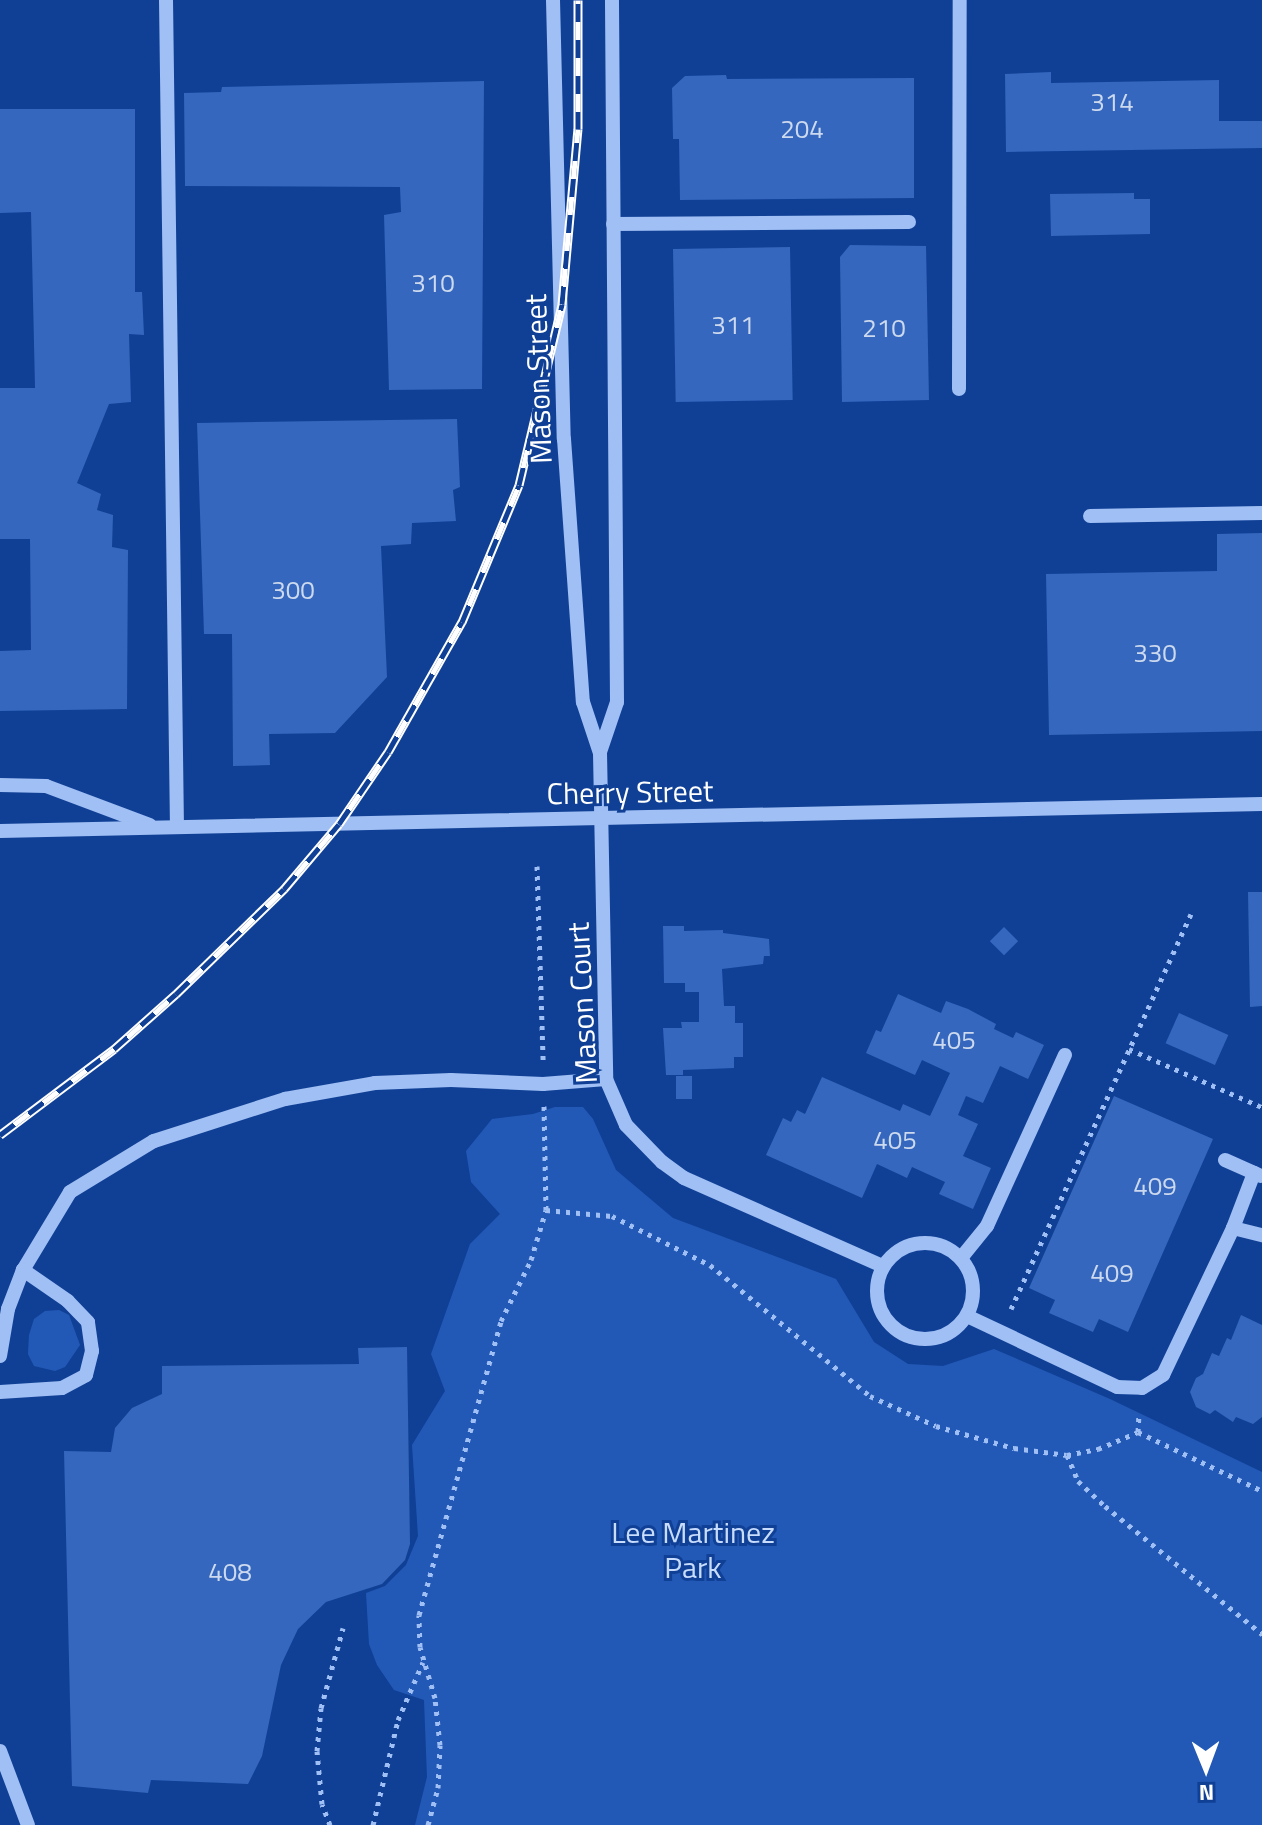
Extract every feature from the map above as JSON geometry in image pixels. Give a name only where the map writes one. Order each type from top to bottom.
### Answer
[{"type":"street","points":[[166,0],[177,827]]},
{"type":"street","name":"Mason Street","points":[[553,0],[564,439],[583,702],[600,753],[601,819]]},
{"type":"street","name":"Mason Street","points":[[600,753],[617,702],[612,0]]},
{"type":"street","points":[[959,389],[960,0]]},
{"type":"street","points":[[613,224],[909,222]]},
{"type":"street","points":[[1090,516],[1262,513]]},
{"type":"street","points":[[0,785],[46,786],[158,828]]},
{"type":"street","name":"Cherry Street","points":[[0,831],[1262,804]]},
{"type":"street","name":"Mason Court","points":[[601,819],[606,1079],[626,1125],[662,1162],[684,1178],[883,1266]]},
{"type":"street","points":[[961,1258],[987,1226],[1065,1055]]},
{"type":"street","points":[[0,1356],[8,1309],[23,1270],[70,1192],[154,1141],[285,1099],[375,1083],[451,1080],[543,1084],[606,1079]]},
{"type":"street","points":[[967,1316],[1117,1387],[1142,1388],[1163,1375],[1258,1174],[1225,1160]]},
{"type":"street","points":[[1233,1228],[1262,1235]]},
{"type":"street","points":[[932,1242],[961,1258],[973,1284],[967,1316],[956,1329],[937,1339],[920,1340],[901,1334],[888,1323],[876,1299],[877,1282],[883,1266],[902,1248],[932,1242]]},
{"type":"street","points":[[0,1392],[62,1388],[86,1375],[92,1351],[88,1322],[68,1301],[23,1270]]},
{"type":"street","points":[[0,1751],[28,1825]]},
{"type":"path","points":[[428,1825],[438,1788],[440,1745],[435,1698],[423,1661],[419,1615],[501,1321],[531,1260],[546,1210],[537,866]]},
{"type":"path","points":[[1000,1332],[1191,914]]},
{"type":"path","points":[[1129,1049],[1262,1107]]},
{"type":"path","points":[[546,1210],[612,1216],[710,1265],[870,1396],[936,1426],[1014,1448],[1067,1455],[1098,1449],[1138,1432],[1262,1491]]},
{"type":"path","points":[[1138,1432],[1142,1388]]},
{"type":"path","points":[[1067,1455],[1078,1481],[1105,1506],[1262,1634]]},
{"type":"path","points":[[330,1825],[322,1804],[317,1751],[321,1708],[343,1628]]},
{"type":"path","points":[[373,1825],[398,1720],[423,1661]]},
{"type":"green space","name":"Lee Martinez Park","points":[[555,1107],[583,1107],[593,1119],[616,1170],[673,1218],[836,1279],[874,1342],[908,1364],[943,1366],[994,1349],[1110,1399],[1262,1472],[1262,1825],[415,1825],[427,1777],[424,1700],[394,1690],[377,1665],[369,1644],[366,1593],[385,1586],[406,1565],[418,1536],[412,1445],[445,1391],[431,1354],[470,1244],[500,1214],[471,1182],[466,1151],[492,1119],[533,1114]]},
{"type":"green space","points":[[59,1310],[69,1315],[80,1345],[65,1367],[55,1371],[34,1366],[28,1354],[34,1319],[45,1311]]},
{"type":"building","points":[[1051,72],[1051,83],[1219,80],[1219,121],[1262,121],[1262,148],[1006,152],[1005,74]]},
{"type":"building","points":[[726,75],[727,79],[914,78],[914,198],[680,200],[679,139],[673,139],[672,88],[685,76]]},
{"type":"building","points":[[484,81],[482,389],[389,390],[384,215],[401,212],[400,187],[185,186],[184,93],[221,92],[222,87]]},
{"type":"building","points":[[0,109],[135,109],[135,292],[142,292],[144,335],[129,334],[131,402],[109,404],[77,483],[101,494],[97,510],[113,515],[112,547],[128,550],[127,709],[0,711],[0,651],[31,650],[30,539],[0,539],[0,388],[35,388],[31,212],[0,213]]},
{"type":"building","points":[[1134,193],[1134,199],[1150,199],[1150,234],[1051,236],[1050,194]]},
{"type":"building","points":[[850,245],[926,246],[929,400],[842,402],[840,257]]},
{"type":"building","points":[[790,247],[793,400],[676,402],[673,249]]},
{"type":"building","points":[[457,419],[460,487],[453,490],[456,521],[412,523],[411,544],[381,546],[387,677],[335,733],[269,734],[270,765],[233,766],[232,634],[204,634],[197,423]]},
{"type":"building","points":[[1262,533],[1262,731],[1049,735],[1046,574],[1217,571],[1217,534]]},
{"type":"building","points":[[1248,892],[1262,892],[1262,1006],[1250,1007]]},
{"type":"building","points":[[663,926],[684,926],[684,931],[723,930],[723,933],[769,939],[770,956],[764,956],[763,964],[722,969],[724,1006],[735,1006],[735,1023],[743,1023],[743,1057],[734,1057],[734,1068],[683,1070],[683,1075],[666,1075],[663,1028],[682,1028],[681,1022],[699,1022],[699,992],[685,992],[685,983],[664,983]]},
{"type":"building","points":[[1004,927],[1018,941],[1004,955],[990,941]]},
{"type":"building","points":[[898,994],[941,1013],[946,1001],[996,1024],[994,1029],[1013,1038],[1016,1032],[1044,1045],[1028,1079],[1000,1066],[983,1103],[966,1096],[958,1115],[978,1124],[963,1156],[991,1168],[973,1209],[939,1194],[945,1182],[912,1167],[907,1178],[877,1164],[862,1198],[766,1155],[783,1118],[791,1122],[797,1110],[805,1114],[822,1077],[900,1111],[903,1104],[930,1116],[950,1073],[922,1060],[915,1075],[866,1053],[876,1030],[881,1032]]},
{"type":"building","points":[[1179,1013],[1228,1035],[1215,1065],[1166,1043]]},
{"type":"building","points":[[676,1076],[692,1076],[692,1099],[676,1099]]},
{"type":"building","points":[[1114,1096],[1213,1139],[1128,1332],[1099,1319],[1093,1332],[1049,1313],[1055,1300],[1029,1288]]},
{"type":"building","points":[[1241,1315],[1262,1325],[1262,1417],[1253,1424],[1236,1417],[1233,1422],[1215,1410],[1210,1414],[1196,1407],[1190,1392],[1196,1378],[1203,1374],[1212,1353],[1219,1356],[1227,1338],[1231,1340]]},
{"type":"building","points":[[407,1347],[410,1544],[405,1560],[382,1584],[326,1602],[298,1629],[281,1665],[262,1756],[248,1784],[151,1780],[148,1793],[72,1786],[64,1451],[111,1452],[115,1428],[132,1408],[162,1394],[162,1366],[359,1364],[358,1348]]},
{"type":"railway","points":[[0,1135],[114,1049],[176,994],[284,889],[339,824],[388,752],[462,622],[519,485],[562,304],[578,129],[578,0]]}]
